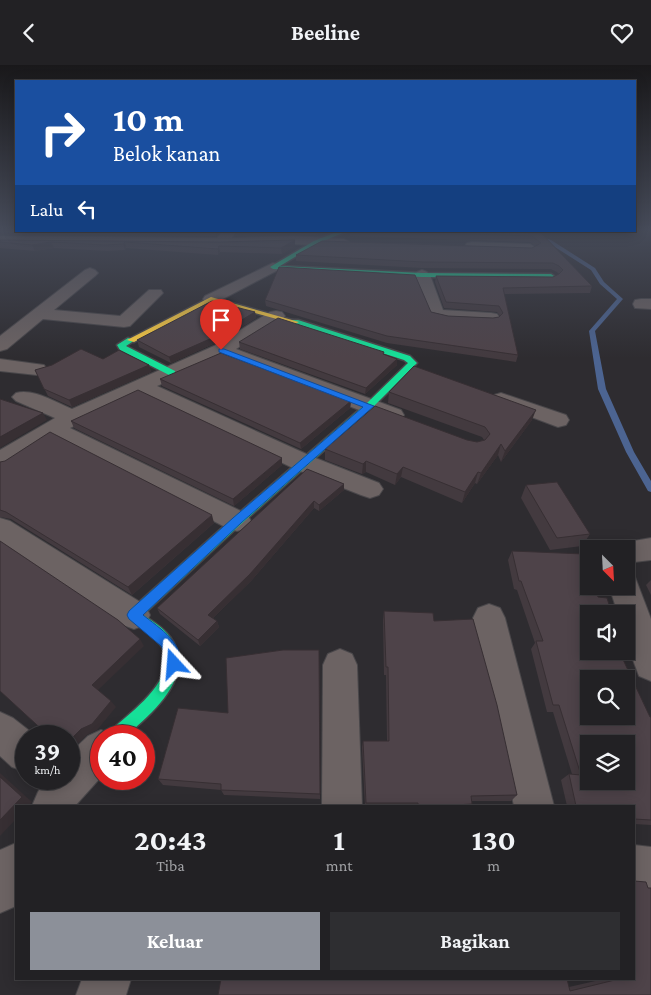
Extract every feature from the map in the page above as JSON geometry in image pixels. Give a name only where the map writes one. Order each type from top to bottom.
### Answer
[{"type":"street","points":[[172,373],[123,348],[122,345],[264,271]]},
{"type":"street","points":[[354,271],[422,275],[551,276]]},
{"type":"street","points":[[0,345],[90,273]]},
{"type":"street","points":[[422,275],[436,313],[446,316],[491,318]]},
{"type":"street","points":[[39,314],[124,322],[155,293]]},
{"type":"street","points":[[134,615],[237,521],[369,406],[419,370],[407,358],[276,316],[211,299]]},
{"type":"street","points":[[0,461],[63,423],[221,350],[276,316]]},
{"type":"street","points":[[221,350],[413,422]]},
{"type":"street","points":[[0,365],[37,369]]},
{"type":"street","points":[[142,387],[304,463],[370,489]]},
{"type":"street","points":[[484,393],[558,419]]},
{"type":"street","points":[[24,397],[63,423],[237,521]]},
{"type":"street","points":[[0,528],[134,615],[166,642],[173,654],[172,675],[163,689],[126,725]]},
{"type":"street","points":[[627,595],[651,665]]},
{"type":"street","points":[[489,618],[534,805]]},
{"type":"street","points":[[340,665],[342,805]]},
{"type":"street","points":[[0,731],[15,744]]},
{"type":"street","points":[[80,769],[90,759]]},
{"type":"street","points":[[0,891],[15,867]]},
{"type":"street","points":[[635,867],[651,869]]},
{"type":"street","points":[[101,995],[106,980]]},
{"type":"building","points":[[277,271],[354,271],[415,275],[431,312],[448,316],[493,318],[499,317],[503,313],[499,306],[446,302],[436,276],[553,277],[562,271],[578,271],[592,286],[503,288],[518,355],[387,336],[265,300]]},
{"type":"building","points":[[212,301],[255,312],[212,338],[169,357],[137,340]]},
{"type":"building","points":[[278,318],[384,352],[383,354],[397,359],[366,388],[239,342]]},
{"type":"building","points":[[81,349],[103,359],[119,350],[149,365],[69,400],[44,389],[35,370],[52,365]]},
{"type":"building","points":[[221,353],[351,401],[300,443],[160,379]]},
{"type":"building","points":[[414,366],[536,410],[505,451],[501,444],[481,473],[478,472],[465,492],[403,467],[397,474],[366,461],[363,464],[325,449],[375,406],[467,440],[477,442],[485,440],[490,434],[485,427],[389,392]]},
{"type":"building","points":[[138,390],[282,458],[233,499],[71,421]]},
{"type":"building","points":[[0,399],[43,413],[0,437]]},
{"type":"building","points":[[50,432],[212,515],[128,587],[0,510],[0,462],[5,461]]},
{"type":"building","points":[[307,469],[344,484],[319,505],[314,501],[250,574],[208,615],[217,621],[198,640],[157,608]]},
{"type":"building","points":[[557,482],[590,534],[557,538],[526,485]]},
{"type":"building","points":[[0,541],[118,620],[140,639],[92,685],[111,701],[92,724],[80,730],[80,725],[37,725],[0,691]]},
{"type":"building","points":[[512,551],[580,554],[580,595],[597,595],[598,597],[607,598],[609,605],[580,605],[580,660],[623,660],[628,670],[580,670],[580,725],[635,725],[635,685],[651,717],[651,820],[635,819],[635,805],[576,805],[569,774],[580,775],[580,790],[635,790],[635,735],[580,735],[580,772],[559,705],[553,705],[536,641],[543,641],[521,581],[519,581]]},
{"type":"building","points":[[384,611],[433,613],[434,621],[473,619],[497,705],[517,795],[471,796],[472,804],[455,805],[366,803],[363,741],[389,741],[388,667],[386,667]]},
{"type":"building","points":[[283,650],[319,650],[320,794],[221,790],[221,784],[158,779],[178,708],[228,713],[226,658]]},
{"type":"building","points":[[0,777],[22,797],[0,820]]},
{"type":"building","points":[[635,881],[646,882],[648,888],[651,888],[651,995],[218,995],[221,980],[567,980],[570,991],[615,980],[635,980]]},
{"type":"waterway","points":[[595,271],[602,283],[620,299],[592,331],[602,389],[630,452],[651,489]]},
{"type":"traffic: fast","points":[[355,271],[422,275],[551,276]]},
{"type":"traffic: fast","points":[[128,725],[158,695],[167,682],[172,669],[172,656],[167,643],[156,631],[134,615],[237,521],[369,406],[413,363],[407,358],[295,322]]},
{"type":"traffic: fast","points":[[131,340],[121,345],[123,348],[172,373]]},
{"type":"traffic: slow","points":[[131,340],[211,299],[295,322]]},
{"type":"route","points":[[174,664],[173,654],[166,642],[134,615],[237,521],[369,406],[221,350]]}]
